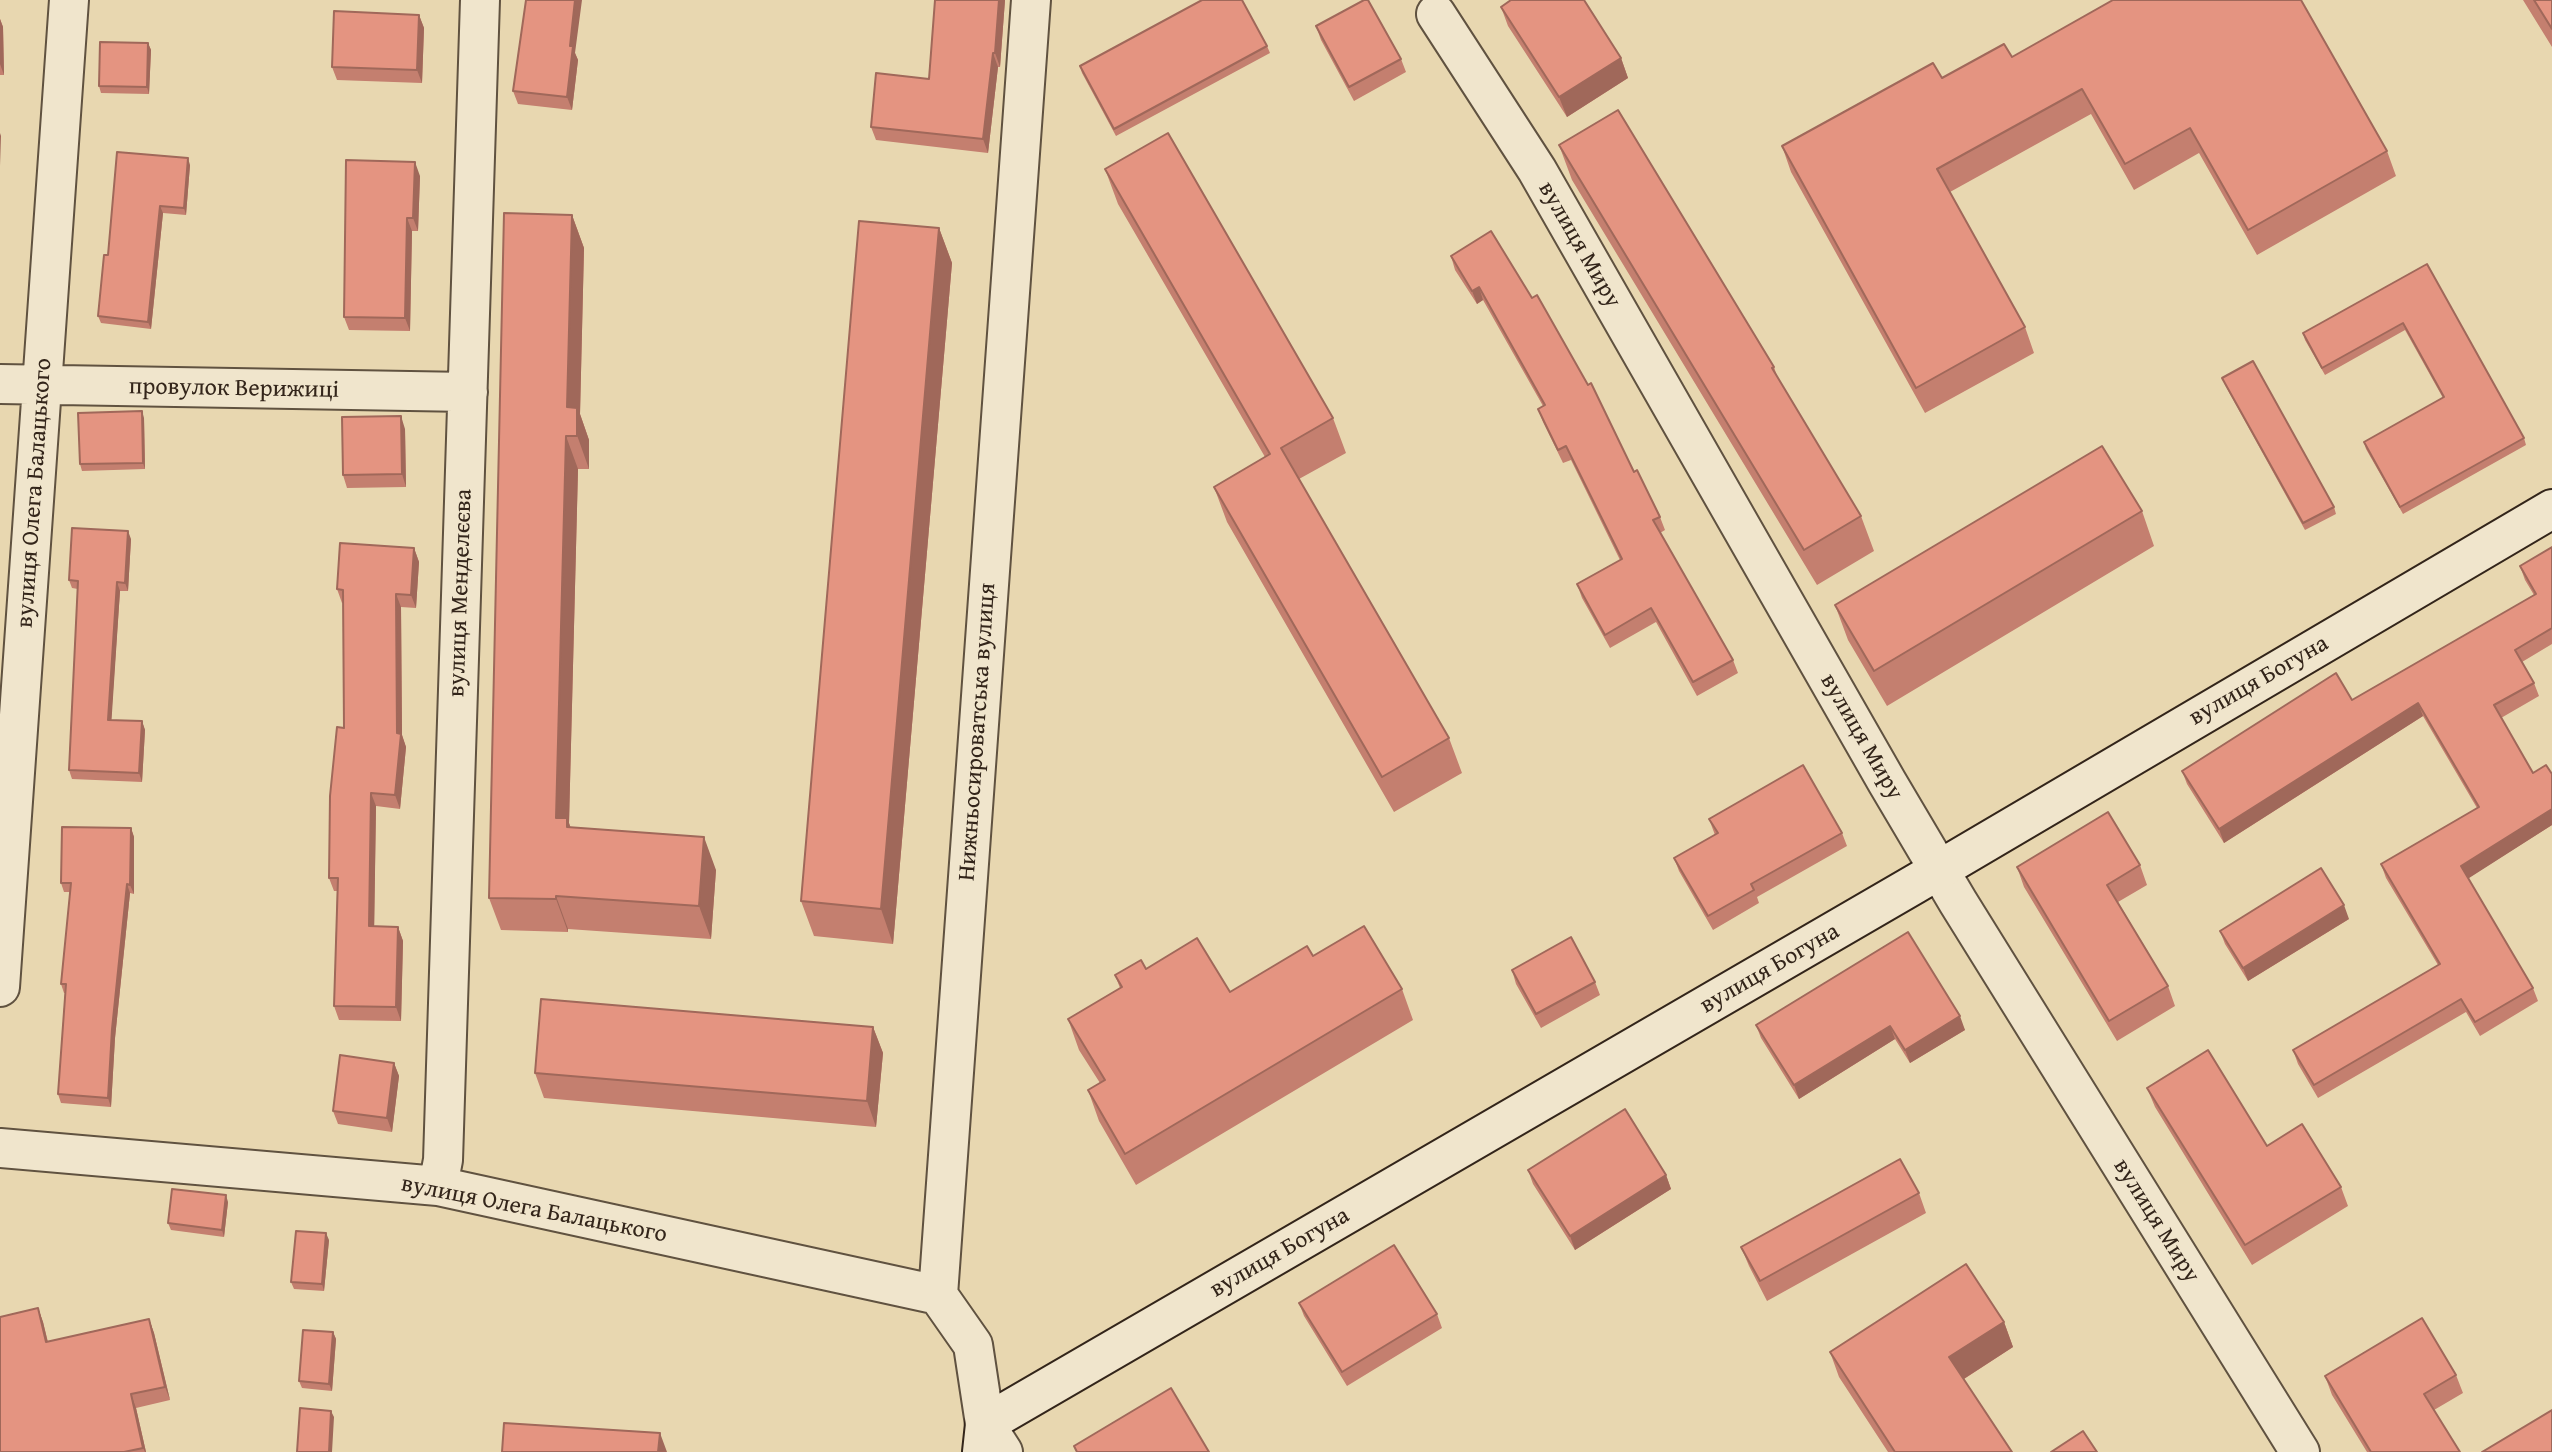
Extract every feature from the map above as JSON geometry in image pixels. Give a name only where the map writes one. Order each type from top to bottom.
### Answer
[{"type":"street","name":"вулиця Олега Балацького","points":[[0,987],[69,0]]},
{"type":"street","name":"вулиця Менделєєва","points":[[439,1186],[443,1146],[480,0]]},
{"type":"street","name":"Нижньосироватська вулиця","points":[[938,1295],[1031,0]]},
{"type":"street","name":"вулиця Миру","points":[[1436,14],[1537,170],[1939,870],[2300,1452]]},
{"type":"street","name":"провулок Верижиці","points":[[0,384],[43,387],[468,392]]},
{"type":"street","name":"вулиця Богуна","points":[[990,1443],[1939,870],[2552,509]]},
{"type":"street","name":"вулиця Олега Балацького","points":[[0,1148],[439,1186],[938,1295]]},
{"type":"street","points":[[938,1295],[973,1345],[990,1443]]},
{"type":"building","points":[[526,0],[575,0],[567,97],[513,91]]},
{"type":"building","points":[[935,0],[999,0],[983,139],[871,127],[876,73],[929,79]]},
{"type":"building","points":[[1202,0],[1242,0],[1267,46],[1114,129],[1080,66]]},
{"type":"building","points":[[1368,0],[1401,59],[1349,87],[1316,26]]},
{"type":"building","points":[[1511,0],[1584,0],[1621,58],[1559,97],[1501,7]]},
{"type":"building","points":[[2113,0],[2301,0],[2387,151],[2248,230],[2190,128],[2125,164],[2082,89],[1937,169],[2025,327],[1916,388],[1782,146],[1933,63],[1942,78],[2004,44],[2012,57]]},
{"type":"building","points":[[2534,0],[2552,0],[2552,29]]},
{"type":"building","points":[[334,11],[419,15],[417,70],[332,67]]},
{"type":"building","points":[[100,42],[148,43],[147,87],[99,86]]},
{"type":"building","points":[[1618,110],[1861,516],[1804,550],[1559,145]]},
{"type":"building","points":[[1168,133],[1333,418],[1281,448],[1449,738],[1382,777],[1214,487],[1270,454],[1105,169]]},
{"type":"building","points":[[117,152],[188,158],[184,208],[160,206],[148,322],[98,316],[104,255],[108,255]]},
{"type":"building","points":[[346,160],[415,162],[413,218],[407,218],[405,318],[344,317]]},
{"type":"building","points":[[504,213],[572,215],[567,407],[577,408],[577,436],[566,436],[556,818],[567,818],[567,827],[704,837],[699,906],[556,896],[556,899],[489,898]]},
{"type":"building","points":[[859,221],[939,228],[881,909],[801,901]]},
{"type":"building","points":[[1491,231],[1532,298],[1537,295],[1588,385],[1591,383],[1634,472],[1637,470],[1660,517],[1653,520],[1733,660],[1693,682],[1651,608],[1605,635],[1577,584],[1622,559],[1566,446],[1558,450],[1538,409],[1545,405],[1479,287],[1472,291],[1451,256]]},
{"type":"building","points":[[2427,264],[2524,438],[2400,507],[2364,442],[2444,397],[2403,323],[2322,368],[2303,333]]},
{"type":"building","points":[[2253,361],[2334,507],[2303,523],[2222,378]]},
{"type":"building","points":[[142,411],[143,463],[80,464],[78,413]]},
{"type":"building","points":[[401,416],[402,474],[343,475],[342,417]]},
{"type":"building","points":[[2102,446],[2142,511],[1874,671],[1835,605]]},
{"type":"building","points":[[72,528],[128,531],[125,583],[117,582],[108,720],[142,721],[139,773],[69,770],[78,581],[69,580]]},
{"type":"building","points":[[340,543],[414,548],[411,595],[396,594],[397,733],[401,734],[395,795],[371,793],[369,926],[398,927],[396,1007],[334,1006],[338,878],[329,878],[330,796],[337,727],[344,728],[343,590],[337,589]]},
{"type":"building","points":[[2552,547],[2552,628],[2515,650],[2534,683],[2494,705],[2533,773],[2546,765],[2552,774],[2552,809],[2461,866],[2533,988],[2475,1022],[2461,999],[2314,1085],[2293,1050],[2440,964],[2381,864],[2479,807],[2418,703],[2219,829],[2182,771],[2336,673],[2352,700],[2536,594],[2520,566]]},
{"type":"building","points":[[1803,765],[1842,833],[1751,884],[1754,890],[1708,916],[1674,858],[1718,833],[1709,819]]},
{"type":"building","points":[[2108,812],[2140,865],[2107,885],[2168,986],[2109,1021],[2017,867]]},
{"type":"building","points":[[62,827],[131,828],[130,885],[127,884],[112,1029],[108,1098],[58,1094],[66,984],[61,984],[71,883],[61,883]]},
{"type":"building","points":[[2321,868],[2344,905],[2243,968],[2220,931]]},
{"type":"building","points":[[1364,926],[1402,989],[1125,1154],[1088,1090],[1105,1080],[1068,1019],[1122,987],[1115,975],[1141,960],[1146,969],[1197,938],[1230,992],[1307,946],[1313,956]]},
{"type":"building","points":[[1908,932],[1960,1016],[1905,1050],[1890,1026],[1794,1085],[1756,1025]]},
{"type":"building","points":[[1571,937],[1595,982],[1536,1014],[1512,970]]},
{"type":"building","points":[[541,999],[873,1027],[867,1101],[535,1073]]},
{"type":"building","points":[[2208,1050],[2267,1146],[2302,1124],[2341,1187],[2245,1245],[2147,1088]]},
{"type":"building","points":[[340,1055],[394,1063],[387,1118],[333,1111]]},
{"type":"building","points":[[1625,1109],[1666,1175],[1570,1236],[1528,1170]]},
{"type":"building","points":[[1900,1159],[1919,1193],[1760,1281],[1741,1247]]},
{"type":"building","points":[[172,1189],[226,1195],[222,1230],[168,1223]]},
{"type":"building","points":[[296,1231],[326,1233],[322,1284],[291,1282]]},
{"type":"building","points":[[1394,1245],[1437,1314],[1342,1372],[1299,1303]]},
{"type":"building","points":[[1966,1264],[2004,1322],[1949,1357],[2012,1452],[1895,1452],[1830,1352]]},
{"type":"building","points":[[38,1308],[46,1342],[149,1319],[165,1387],[131,1394],[143,1448],[124,1452],[0,1452],[0,1317]]},
{"type":"building","points":[[2422,1318],[2456,1375],[2424,1394],[2460,1452],[2371,1452],[2325,1376]]},
{"type":"building","points":[[303,1330],[333,1332],[329,1384],[299,1381]]},
{"type":"building","points":[[1171,1388],[1209,1452],[1077,1452],[1074,1446]]},
{"type":"building","points":[[300,1408],[331,1411],[329,1452],[297,1452]]},
{"type":"building","points":[[2552,1410],[2552,1452],[2482,1452]]},
{"type":"building","points":[[504,1423],[660,1433],[658,1452],[502,1452]]},
{"type":"building","points":[[2083,1431],[2097,1452],[2051,1452]]}]
